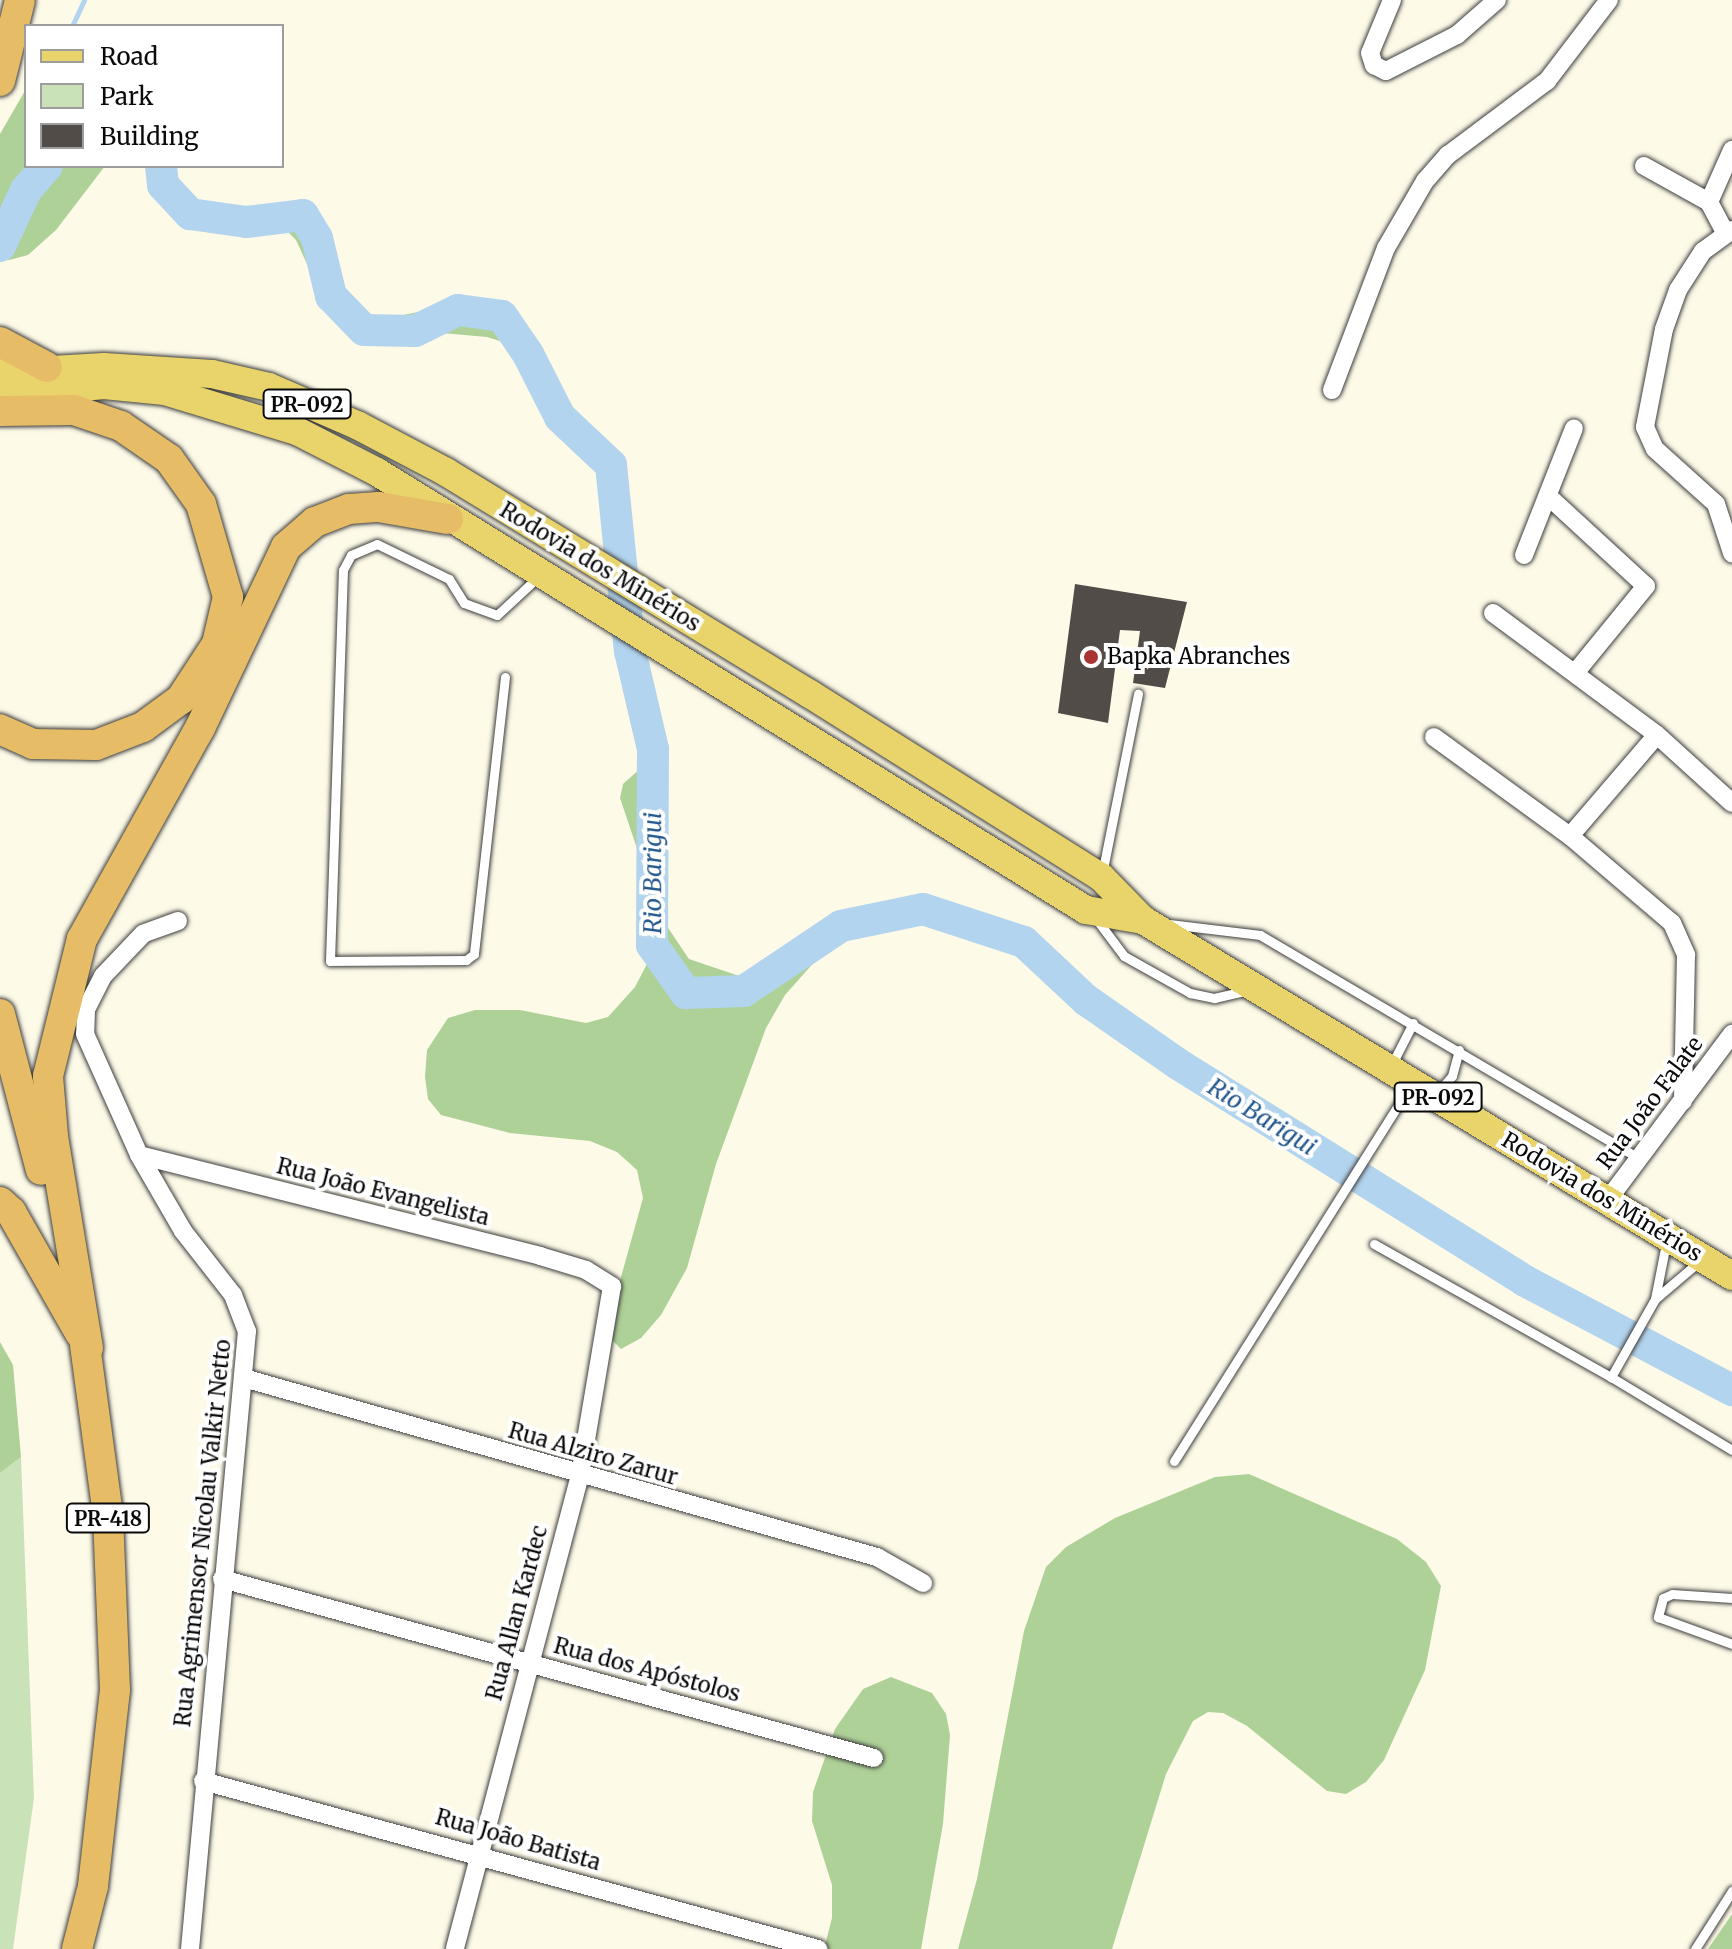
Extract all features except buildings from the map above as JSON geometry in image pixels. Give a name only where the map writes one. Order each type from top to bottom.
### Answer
[{"type":"highway","points":[[0,81],[20,0]]},
{"type":"highway","points":[[0,342],[47,367]]},
{"type":"highway","points":[[0,411],[74,410],[121,426],[169,459],[201,504],[228,597],[217,644],[181,699],[143,727],[96,745],[33,744],[0,729]]},
{"type":"highway","points":[[88,1348],[48,1076],[82,939],[200,728],[286,547],[315,522],[349,509],[379,507],[448,519]]},
{"type":"highway","name":"PR-418","points":[[0,1014],[88,1348],[108,1515],[115,1690],[93,1886],[77,1949]]},
{"type":"highway","points":[[0,1202],[11,1212],[88,1348]]},
{"type":"main road","name":"Rodovia dos Minérios","points":[[0,373],[47,367],[212,374],[269,387],[357,425],[446,472],[684,618],[1101,877],[1143,920],[1732,1276]]},
{"type":"main road","name":"Rodovia dos Minérios","points":[[0,395],[104,385],[165,391],[297,431],[377,472],[539,576],[1086,910],[1143,920]]},
{"type":"street","points":[[1392,0],[1370,53],[1374,65],[1386,71],[1399,69],[1457,35],[1497,0]]},
{"type":"street","points":[[1332,390],[1386,248],[1425,181],[1448,155],[1547,81],[1609,0]]},
{"type":"street","points":[[1709,202],[1732,150]]},
{"type":"street","points":[[1644,166],[1709,202],[1729,232],[1703,251],[1670,308],[1645,427],[1655,449],[1708,493],[1730,531],[1732,553]]},
{"type":"street","points":[[1524,555],[1574,428]]},
{"type":"street","points":[[1548,496],[1646,586],[1575,673]]},
{"type":"street","points":[[1493,613],[1657,735],[1732,803]]},
{"type":"street","points":[[1570,836],[1657,735]]},
{"type":"street","points":[[1434,737],[1570,836],[1659,908],[1682,941],[1683,1101]]},
{"type":"street","name":"Rua Agrimensor Nicolau Valkir Netto","points":[[178,921],[143,934],[103,976],[86,1010],[85,1034],[139,1155],[183,1231],[233,1295],[247,1331],[247,1379],[222,1579],[190,1949]]},
{"type":"street","name":"Rua João Falate","points":[[1607,1201],[1732,1034]]},
{"type":"street","name":"Rua João Evangelista","points":[[139,1155],[540,1256],[586,1270],[612,1286]]},
{"type":"street","name":"Rua Allan Kardec","points":[[455,1949],[477,1852],[580,1475],[612,1286]]},
{"type":"street","name":"Rua Alziro Zarur","points":[[247,1379],[877,1557],[923,1583]]},
{"type":"street","name":"Rua dos Apóstolos","points":[[222,1579],[874,1758]]},
{"type":"street","name":"Rua João Batista","points":[[203,1781],[477,1852],[818,1949]]},
{"type":"lane","points":[[505,677],[474,954],[466,960],[330,961],[343,570],[351,555],[377,544],[449,579],[464,603],[497,615],[539,576]]},
{"type":"lane","points":[[1101,877],[1138,694]]},
{"type":"lane","points":[[1086,910],[1124,956],[1190,993],[1214,998],[1260,988]]},
{"type":"lane","points":[[1143,920],[1260,935],[1639,1158]]},
{"type":"lane","points":[[1174,1461],[1413,1081],[1413,1023]]},
{"type":"lane","points":[[1413,1081],[1452,1076],[1459,1050]]},
{"type":"lane","points":[[1655,1299],[1667,1237]]},
{"type":"lane","points":[[1374,1244],[1611,1377],[1732,1450]]},
{"type":"lane","points":[[1611,1377],[1655,1299],[1702,1258]]},
{"type":"lane","points":[[1732,1598],[1672,1594],[1663,1598],[1658,1617],[1732,1644]]},
{"type":"lane","points":[[1695,1949],[1732,1891]]},
{"type":"green space","points":[[24,92],[24,168],[103,168],[56,230],[28,255],[9,260],[0,257],[0,134]]},
{"type":"green space","points":[[276,220],[304,220],[335,296],[363,323],[463,303],[500,314],[525,349],[487,337],[442,333],[382,345],[351,339],[330,314],[296,240]]},
{"type":"green space","points":[[664,765],[658,913],[689,959],[748,979],[847,915],[857,914],[785,995],[766,1028],[716,1164],[687,1268],[661,1315],[641,1338],[621,1349],[611,1339],[611,1313],[643,1198],[637,1170],[617,1152],[590,1141],[510,1133],[441,1115],[428,1099],[425,1077],[427,1050],[448,1018],[475,1010],[520,1010],[586,1023],[608,1017],[635,987],[648,962],[656,905],[620,798],[623,784],[641,768]]},
{"type":"green space","points":[[0,1342],[13,1365],[21,1457],[0,1473]]},
{"type":"green space","points":[[21,1457],[34,1798],[13,1949],[0,1949],[0,1473]]},
{"type":"green space","points":[[1249,1474],[1397,1539],[1426,1562],[1441,1586],[1425,1670],[1384,1760],[1366,1782],[1346,1794],[1327,1791],[1247,1726],[1223,1713],[1208,1712],[1193,1721],[1166,1774],[1112,1949],[958,1949],[977,1879],[1024,1631],[1046,1567],[1066,1547],[1115,1518],[1215,1477]]},
{"type":"green space","points":[[891,1677],[932,1693],[946,1714],[950,1735],[943,1824],[921,1949],[824,1949],[832,1918],[832,1885],[812,1821],[813,1792],[835,1729],[863,1689]]},
{"type":"green space","points":[[1732,1914],[1732,1949],[1708,1949],[1728,1920]]},
{"type":"waterway","points":[[73,24],[84,0]]},
{"type":"waterway","name":"Rio Barigui","points":[[0,246],[26,190],[45,168]]},
{"type":"waterway","name":"Rio Barigui","points":[[161,168],[163,185],[190,214],[246,222],[303,215],[317,238],[331,296],[364,330],[415,331],[458,310],[502,316],[528,354],[560,417],[611,465],[630,651],[653,749],[652,945],[686,993],[744,991],[841,926],[923,909],[1024,942],[1086,1000],[1178,1064],[1525,1281],[1732,1390]]},
{"type":"place","name":"Bapka Abranches","points":[[1091,657]]}]
